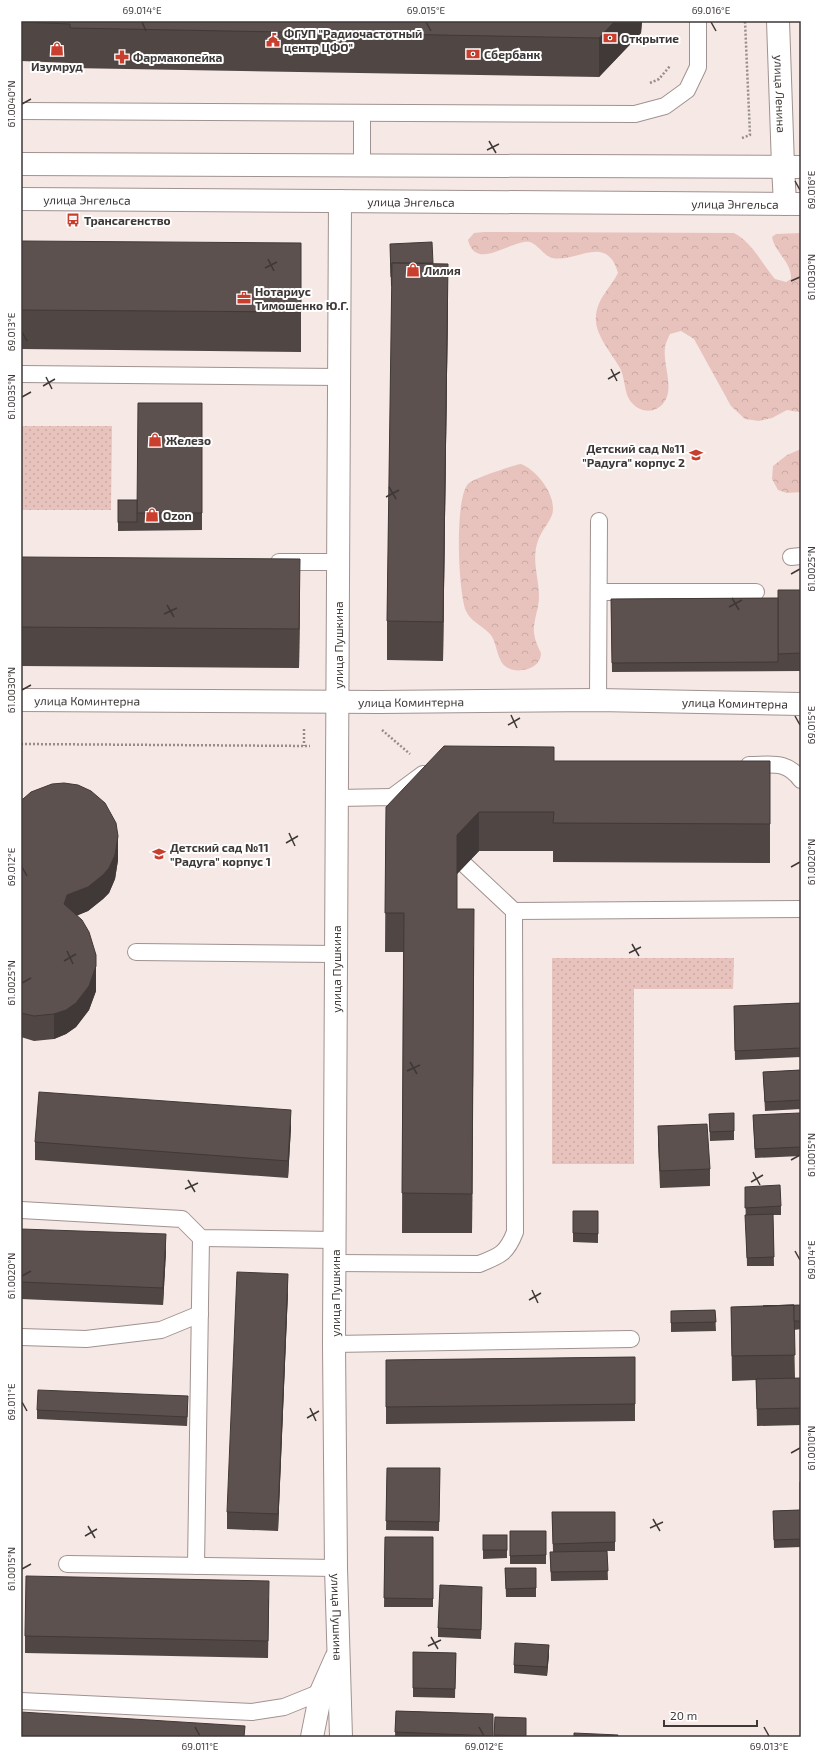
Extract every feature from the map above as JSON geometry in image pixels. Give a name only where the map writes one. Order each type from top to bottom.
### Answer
[{"type":"street","name":"улица Ленина","points":[[778,21],[792,167],[793,204]]},
{"type":"street","points":[[21,164],[792,167]]},
{"type":"street","name":"улица Энгельса","points":[[21,199],[793,204]]},
{"type":"street","name":"улица Пушкина","points":[[340,201],[334,1344],[336,1568],[341,1737]]},
{"type":"street","name":"улица Коминтерна","points":[[21,700],[338,702],[598,700],[801,704]]},
{"type":"street","points":[[312,1737],[321,1692],[338,1652]]},
{"type":"lane","points":[[21,111],[635,114],[665,106],[687,90],[698,67],[698,21]]},
{"type":"lane","points":[[362,113],[362,165]]},
{"type":"lane","points":[[21,374],[340,377]]},
{"type":"lane","points":[[598,700],[599,521]]},
{"type":"lane","points":[[267,562],[339,562]]},
{"type":"lane","points":[[599,592],[756,592]]},
{"type":"lane","points":[[733,765],[780,765],[792,769],[801,780]]},
{"type":"lane","points":[[338,798],[392,796],[432,769]]},
{"type":"lane","points":[[392,796],[408,812]]},
{"type":"lane","points":[[466,866],[514,911],[801,909]]},
{"type":"lane","points":[[335,1263],[479,1264],[496,1258],[509,1247],[515,1232],[514,911]]},
{"type":"lane","points":[[136,952],[336,954]]},
{"type":"lane","points":[[21,1210],[182,1219],[201,1238],[335,1240]]},
{"type":"lane","points":[[196,1566],[201,1238]]},
{"type":"lane","points":[[21,1336],[86,1339],[160,1330],[200,1314]]},
{"type":"lane","points":[[334,1344],[631,1339]]},
{"type":"lane","points":[[67,1564],[336,1568]]},
{"type":"lane","points":[[21,1701],[252,1712],[284,1707],[321,1692]]},
{"type":"path","points":[[738,139],[750,135],[745,21]]},
{"type":"path","points":[[646,85],[659,79],[671,65]]},
{"type":"path","points":[[379,727],[432,769]]},
{"type":"path","points":[[21,744],[313,746],[313,741]]},
{"type":"green space","points":[[474,233],[734,233],[741,237],[752,248],[775,279],[786,282],[791,279],[791,273],[786,262],[776,248],[772,237],[776,234],[801,233],[801,415],[799,412],[787,410],[772,418],[759,421],[745,419],[731,406],[694,339],[681,331],[670,334],[665,346],[665,361],[669,387],[666,399],[658,408],[653,410],[648,411],[637,408],[629,399],[620,368],[600,336],[596,323],[599,304],[618,273],[613,261],[607,254],[590,252],[571,257],[552,258],[546,255],[533,243],[523,242],[496,252],[479,254],[472,249],[468,240]]},
{"type":"green space","points":[[21,426],[112,426],[111,510],[21,510]]},
{"type":"green space","points":[[801,449],[801,492],[787,493],[778,490],[772,479],[773,466],[787,455]]},
{"type":"green space","points":[[521,464],[533,472],[545,485],[552,500],[553,508],[552,515],[539,538],[535,554],[539,597],[534,624],[534,633],[541,657],[536,665],[528,669],[511,670],[501,661],[493,638],[490,634],[474,621],[466,611],[463,601],[459,565],[459,524],[464,491],[469,483],[502,469]]},
{"type":"green space","points":[[552,958],[734,958],[733,989],[634,989],[634,1164],[552,1164]]},
{"type":"building","points":[[21,21],[615,21],[599,38],[70,28],[70,24]]},
{"type":"building","points":[[21,241],[301,243],[301,312],[21,310]]},
{"type":"building","points":[[432,242],[433,263],[392,263],[391,277],[390,244]]},
{"type":"building","points":[[392,263],[448,264],[443,622],[387,621]]},
{"type":"building","points":[[138,403],[202,403],[202,513],[137,513]]},
{"type":"building","points":[[118,500],[137,500],[137,522],[118,522]]},
{"type":"building","points":[[21,557],[300,559],[299,629],[21,627]]},
{"type":"building","points":[[778,590],[801,590],[801,653],[778,654]]},
{"type":"building","points":[[778,598],[778,662],[612,663],[611,599]]},
{"type":"building","points":[[444,746],[554,747],[554,761],[770,761],[770,824],[553,823],[554,812],[479,812],[457,835],[457,909],[474,909],[472,1194],[402,1193],[404,913],[385,913],[386,807]]},
{"type":"building","points":[[64,783],[78,785],[91,791],[105,803],[116,823],[118,836],[115,855],[109,868],[88,887],[67,895],[64,904],[82,920],[89,932],[96,955],[96,966],[89,986],[76,1003],[66,1010],[54,1014],[34,1016],[21,1013],[21,800],[31,792],[52,784]]},
{"type":"building","points":[[801,1003],[801,1048],[735,1051],[734,1006]]},
{"type":"building","points":[[801,1070],[801,1100],[765,1102],[763,1072]]},
{"type":"building","points":[[39,1092],[291,1110],[288,1161],[35,1142]]},
{"type":"building","points":[[734,1113],[734,1131],[710,1132],[709,1114]]},
{"type":"building","points":[[800,1113],[801,1147],[755,1149],[753,1115]]},
{"type":"building","points":[[707,1124],[710,1169],[660,1171],[658,1126]]},
{"type":"building","points":[[780,1185],[781,1206],[745,1208],[745,1187]]},
{"type":"building","points":[[573,1211],[598,1211],[598,1234],[573,1233]]},
{"type":"building","points":[[773,1214],[774,1257],[747,1258],[745,1215]]},
{"type":"building","points":[[21,1229],[166,1234],[163,1288],[21,1282]]},
{"type":"building","points":[[237,1272],[288,1274],[278,1514],[227,1512]]},
{"type":"building","points":[[794,1305],[795,1355],[732,1356],[731,1307]]},
{"type":"building","points":[[794,1305],[801,1305],[801,1321],[794,1321]]},
{"type":"building","points":[[715,1310],[716,1322],[671,1323],[671,1311]]},
{"type":"building","points":[[635,1357],[635,1404],[386,1407],[386,1360]]},
{"type":"building","points":[[801,1378],[801,1408],[757,1409],[756,1379]]},
{"type":"building","points":[[38,1390],[188,1396],[187,1417],[37,1410]]},
{"type":"building","points":[[387,1468],[440,1468],[439,1522],[386,1521]]},
{"type":"building","points":[[800,1482],[801,1539],[774,1540],[773,1511],[800,1510]]},
{"type":"building","points":[[552,1512],[615,1512],[615,1542],[553,1544]]},
{"type":"building","points":[[510,1531],[546,1531],[546,1555],[510,1556]]},
{"type":"building","points":[[483,1535],[507,1535],[507,1550],[483,1550]]},
{"type":"building","points":[[385,1537],[433,1537],[433,1599],[384,1598]]},
{"type":"building","points":[[607,1551],[608,1571],[551,1572],[550,1552]]},
{"type":"building","points":[[505,1568],[536,1568],[536,1588],[506,1589]]},
{"type":"building","points":[[26,1576],[269,1581],[268,1641],[25,1636]]},
{"type":"building","points":[[440,1585],[482,1587],[481,1630],[438,1628]]},
{"type":"building","points":[[515,1643],[549,1645],[547,1667],[514,1665]]},
{"type":"building","points":[[413,1652],[456,1653],[455,1689],[413,1688]]},
{"type":"building","points":[[396,1711],[493,1714],[493,1736],[395,1732]]},
{"type":"building","points":[[21,1712],[245,1726],[244,1737],[21,1737]]},
{"type":"building","points":[[495,1717],[526,1718],[526,1736],[494,1735]]},
{"type":"building","points":[[574,1733],[618,1735],[618,1737],[574,1737]]},
{"type":"place","name":"Открытие","points":[[610,38]]},
{"type":"place","name":"ФГУП \"Радиочастотный центр ЦФО\"","points":[[273,40]]},
{"type":"place","name":"Изумруд","points":[[57,49]]},
{"type":"place","name":"Сбербанк","points":[[473,54]]},
{"type":"place","name":"Фармакопейка","points":[[122,57]]},
{"type":"place","name":"Трансагенство","points":[[73,220]]},
{"type":"place","name":"Лилия","points":[[413,270]]},
{"type":"place","name":"Нотариус Тимошенко Ю.Г.","points":[[244,298]]},
{"type":"place","name":"Железо","points":[[155,440]]},
{"type":"place","name":"Детский сад №11 \"Радуга\" корпус 2","points":[[696,455]]},
{"type":"place","name":"Ozon","points":[[152,515]]},
{"type":"place","name":"Детский сад №11 \"Радуга\" корпус 1","points":[[159,854]]}]
